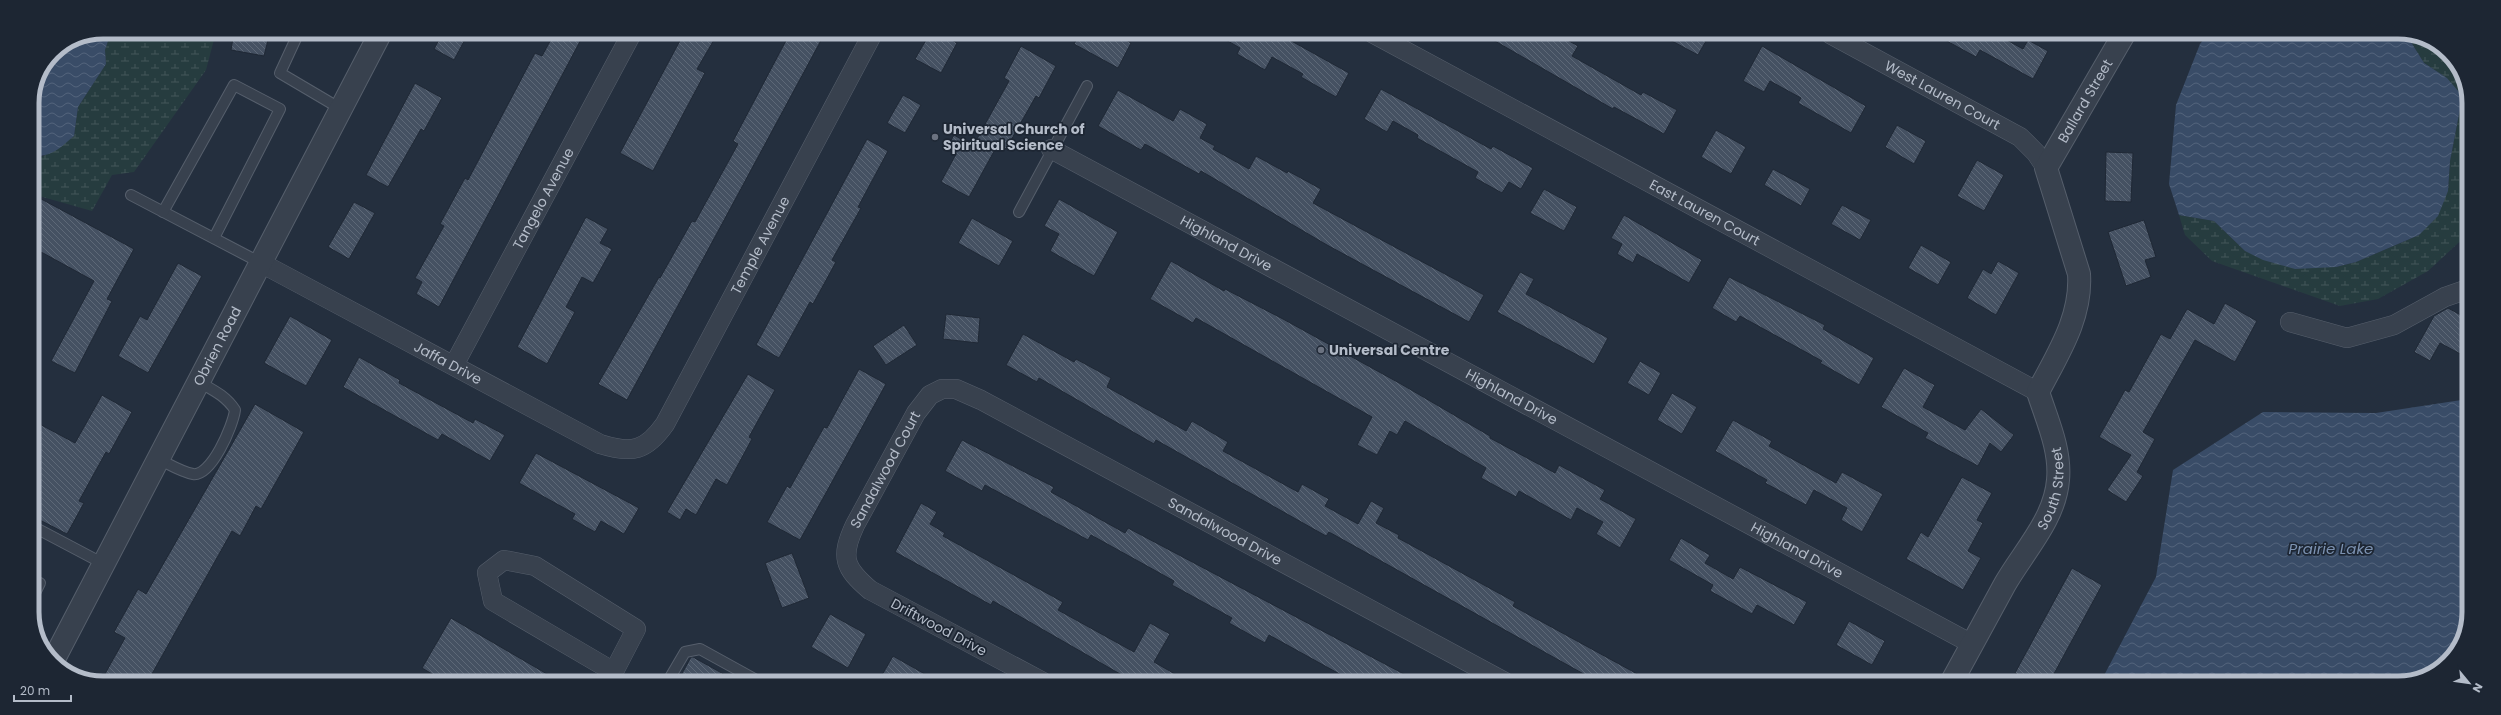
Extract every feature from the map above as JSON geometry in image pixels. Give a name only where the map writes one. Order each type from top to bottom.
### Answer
[{"type":"street","name":"Obrien Road","points":[[56,655],[377,39]]},
{"type":"street","name":"Tangelo Avenue","points":[[454,364],[628,39]]},
{"type":"street","name":"Temple Avenue","points":[[638,449],[655,439],[665,424],[870,39]]},
{"type":"street","name":"East Lauren Court","points":[[1383,39],[2038,392]]},
{"type":"street","name":"West Lauren Court","points":[[1839,39],[2020,137],[2036,153],[2046,168]]},
{"type":"street","name":"Ballard Street","points":[[2046,168],[2121,39]]},
{"type":"street","name":"Highland Drive","points":[[1051,149],[1972,644]]},
{"type":"street","points":[[2038,392],[2066,338],[2076,313],[2081,292],[2079,274],[2046,168]]},
{"type":"street","name":"Jaffa Drive","points":[[261,263],[454,364],[600,444],[618,450],[638,449]]},
{"type":"street","points":[[2290,322],[2347,338],[2394,324],[2445,297],[2462,291]]},
{"type":"street","name":"Sandalwood Court","points":[[845,560],[847,541],[852,530],[916,413],[930,395],[942,389]]},
{"type":"street","name":"Sandalwood Drive","points":[[942,389],[956,389],[981,400],[1494,676]]},
{"type":"street","name":"South Street","points":[[1954,676],[2006,583],[2040,530],[2048,514],[2058,480],[2057,450],[2038,392]]},
{"type":"street","points":[[609,676],[493,601],[487,573],[504,560],[535,566],[636,629],[612,676]]},
{"type":"street","name":"Driftwood Drive","points":[[845,560],[853,575],[870,590],[1032,676]]},
{"type":"lane","points":[[296,39],[280,73],[341,109]]},
{"type":"lane","points":[[163,212],[234,85],[280,109],[214,238]]},
{"type":"lane","points":[[1020,212],[1051,149],[1087,86]]},
{"type":"lane","points":[[131,195],[261,263]]},
{"type":"lane","points":[[158,459],[189,473],[200,474],[207,469],[230,430],[235,410],[225,396],[199,382]]},
{"type":"lane","points":[[39,530],[104,564]]},
{"type":"lane","points":[[671,676],[685,652],[700,649],[749,676]]},
{"type":"green space","points":[[109,39],[214,39],[206,70],[134,172],[112,175],[92,211],[39,196],[39,156],[42,157],[74,136],[78,107],[106,64],[105,50]]},
{"type":"green space","points":[[2410,40],[2423,44],[2437,52],[2446,61],[2457,78],[2462,99],[2462,240],[2428,271],[2378,299],[2340,306],[2212,261],[2185,235],[2179,215],[2214,221],[2245,251],[2336,267],[2356,262],[2419,235],[2448,191],[2450,161],[2461,104],[2447,78],[2424,63]]},
{"type":"water","points":[[109,39],[105,50],[106,64],[78,107],[74,136],[60,148],[50,154],[39,156],[39,103],[40,90],[50,67],[67,50],[78,44],[90,40]]},
{"type":"water","points":[[2204,39],[2398,39],[2410,40],[2424,63],[2447,78],[2459,92],[2461,104],[2450,161],[2448,191],[2438,216],[2419,235],[2356,262],[2336,267],[2295,269],[2263,260],[2245,251],[2214,221],[2179,215],[2169,184],[2176,105],[2200,44]]},
{"type":"water","name":"Prairie Lake","points":[[2462,400],[2462,612],[2460,629],[2455,640],[2451,648],[2437,663],[2419,673],[2398,676],[2104,676],[2156,577],[2173,470],[2263,412],[2376,413]]},
{"type":"building","points":[[233,39],[268,39],[264,56],[231,50]]},
{"type":"building","points":[[439,39],[465,39],[454,60],[434,49]]},
{"type":"building","points":[[551,39],[581,39],[439,307],[416,294],[422,282],[415,278],[444,226],[440,224],[465,178],[468,180],[535,53],[542,56]]},
{"type":"building","points":[[681,39],[714,39],[697,69],[705,73],[653,171],[620,153]]},
{"type":"building","points":[[787,39],[822,39],[627,400],[598,384],[692,221],[695,222],[738,144],[733,141]]},
{"type":"building","points":[[927,39],[950,39],[957,43],[941,73],[915,59]]},
{"type":"building","points":[[1077,39],[1124,39],[1131,43],[1118,68],[1074,44]]},
{"type":"building","points":[[1224,39],[1288,39],[1349,73],[1336,97],[1301,77],[1303,74],[1272,57],[1265,70],[1237,54],[1240,48]]},
{"type":"building","points":[[1491,39],[1566,39],[1578,46],[1572,56],[1641,95],[1643,92],[1677,110],[1664,134],[1614,107],[1613,109]]},
{"type":"building","points":[[1668,39],[1707,39],[1698,55]]},
{"type":"building","points":[[1943,39],[2005,39],[2023,49],[2028,40],[2048,51],[2033,79],[1980,50],[1976,57]]},
{"type":"building","points":[[1021,46],[1056,66],[1039,98],[1036,96],[1006,149],[998,144],[969,197],[941,182],[956,154],[946,149],[954,135],[973,146],[1009,81],[1004,78]]},
{"type":"building","points":[[1762,46],[1866,106],[1851,133],[1798,103],[1801,98],[1770,81],[1764,92],[1743,81]]},
{"type":"building","points":[[415,83],[442,98],[424,131],[421,129],[388,187],[366,175]]},
{"type":"building","points":[[1381,89],[1491,149],[1493,146],[1533,168],[1521,189],[1509,182],[1502,193],[1475,178],[1478,172],[1417,138],[1418,135],[1393,121],[1387,132],[1364,119]]},
{"type":"building","points":[[1118,90],[1173,121],[1180,109],[1207,124],[1200,138],[1215,146],[1213,149],[1249,169],[1256,156],[1287,173],[1288,171],[1321,189],[1313,203],[1484,295],[1469,322],[1327,245],[1201,171],[1199,174],[1145,144],[1141,150],[1098,126]]},
{"type":"building","points":[[903,95],[921,105],[905,133],[887,123]]},
{"type":"building","points":[[1897,125],[1926,141],[1914,164],[1885,147]]},
{"type":"building","points":[[1716,130],[1746,147],[1731,174],[1701,157]]},
{"type":"building","points":[[867,139],[888,151],[858,207],[861,208],[832,260],[836,262],[813,304],[810,302],[779,358],[756,345]]},
{"type":"building","points":[[2106,152],[2133,153],[2131,202],[2105,201]]},
{"type":"building","points":[[1977,160],[2004,175],[1984,211],[1957,196]]},
{"type":"building","points":[[1773,169],[1810,189],[1801,206],[1764,185]]},
{"type":"building","points":[[1544,189],[1577,207],[1564,231],[1530,213]]},
{"type":"building","points":[[39,198],[134,249],[107,299],[112,301],[75,373],[51,361],[94,281],[39,251]]},
{"type":"building","points":[[1059,199],[1118,232],[1094,276],[1050,251],[1059,234],[1044,226]]},
{"type":"building","points":[[354,202],[375,213],[349,259],[328,247]]},
{"type":"building","points":[[1842,205],[1871,220],[1860,240],[1831,224]]},
{"type":"building","points":[[1624,215],[1702,260],[1689,283],[1637,254],[1633,263],[1617,254],[1622,244],[1611,238]]},
{"type":"building","points":[[586,217],[608,229],[600,243],[612,249],[593,283],[582,277],[566,307],[575,312],[547,364],[517,347]]},
{"type":"building","points":[[972,218],[1013,241],[999,266],[958,243]]},
{"type":"building","points":[[2144,220],[2156,257],[2145,260],[2151,277],[2126,286],[2108,232]]},
{"type":"building","points":[[1921,245],[1951,262],[1938,285],[1908,268]]},
{"type":"building","points":[[1171,261],[1224,291],[1225,289],[1283,319],[1401,384],[1490,436],[1490,438],[1555,473],[1559,465],[1605,490],[1600,499],[1636,519],[1620,548],[1596,534],[1603,522],[1577,508],[1571,520],[1519,491],[1516,497],[1481,478],[1486,468],[1405,421],[1397,435],[1390,431],[1377,455],[1357,445],[1372,417],[1196,318],[1193,323],[1150,299]]},
{"type":"building","points":[[1998,261],[2019,273],[1996,315],[1967,298],[1983,269],[1991,274]]},
{"type":"building","points":[[178,263],[202,276],[148,373],[118,356],[140,316],[147,320]]},
{"type":"building","points":[[1520,272],[1534,279],[1526,294],[1608,338],[1594,364],[1497,312]]},
{"type":"building","points":[[1729,277],[1825,325],[1823,329],[1874,358],[1859,385],[1820,363],[1822,361],[1740,316],[1736,322],[1712,308]]},
{"type":"building","points":[[2225,303],[2257,321],[2235,362],[2195,340],[2143,432],[2155,439],[2137,472],[2143,476],[2126,502],[2107,490],[2131,455],[2099,437],[2125,390],[2129,392],[2161,334],[2170,339],[2187,309],[2214,324]]},
{"type":"building","points":[[2448,308],[2462,316],[2462,355],[2440,343],[2430,361],[2414,352],[2434,316]]},
{"type":"building","points":[[946,314],[980,318],[978,343],[943,339]]},
{"type":"building","points":[[290,316],[332,340],[306,386],[264,363]]},
{"type":"building","points":[[904,325],[917,345],[886,365],[873,346]]},
{"type":"building","points":[[1023,334],[1074,362],[1076,359],[1111,378],[1107,387],[1186,431],[1192,421],[1228,442],[1223,451],[1298,492],[1302,484],[1329,499],[1325,506],[1358,524],[1371,501],[1384,508],[1376,523],[1399,535],[1398,538],[1515,602],[1513,606],[1641,676],[1587,676],[1329,532],[1326,536],[1156,440],[1154,444],[1039,378],[1037,382],[1006,365]]},
{"type":"building","points":[[359,357],[400,380],[399,383],[473,423],[475,419],[505,435],[490,461],[442,434],[438,440],[343,387]]},
{"type":"building","points":[[1640,361],[1661,373],[1649,395],[1627,383]]},
{"type":"building","points":[[1904,368],[1935,385],[1923,407],[1965,430],[1981,409],[2014,435],[2001,452],[1990,443],[1978,466],[1925,438],[1928,433],[1881,407]]},
{"type":"building","points":[[859,369],[886,384],[800,540],[767,522],[787,486],[790,488],[824,427],[827,428]]},
{"type":"building","points":[[748,374],[775,390],[749,437],[752,439],[727,485],[716,479],[696,515],[686,509],[680,520],[667,512]]},
{"type":"building","points":[[1672,393],[1697,407],[1682,434],[1657,420]]},
{"type":"building","points":[[102,395],[132,412],[109,454],[106,452],[79,501],[84,503],[67,534],[39,520],[39,424],[75,443]]},
{"type":"building","points":[[255,404],[304,432],[261,509],[256,506],[240,536],[232,531],[151,676],[104,676],[125,638],[114,632],[138,589],[146,594]]},
{"type":"building","points":[[1733,420],[1772,441],[1769,446],[1836,483],[1842,472],[1883,494],[1862,532],[1841,520],[1847,508],[1814,490],[1806,505],[1765,483],[1767,480],[1715,451]]},
{"type":"building","points":[[962,440],[1054,487],[1051,492],[1125,533],[1128,528],[1408,676],[1343,676],[1269,635],[1265,643],[1229,623],[1232,618],[1172,585],[1174,581],[1091,535],[1088,540],[985,485],[982,491],[945,471]]},
{"type":"building","points":[[536,453],[639,508],[624,534],[601,521],[595,532],[572,519],[575,514],[519,483]]},
{"type":"building","points":[[1962,477],[1992,493],[1977,520],[1983,523],[1968,551],[1981,558],[1963,590],[1906,559],[1921,532],[1928,537]]},
{"type":"building","points":[[921,503],[937,512],[930,524],[945,533],[943,536],[1063,602],[1058,610],[1134,652],[1150,623],[1170,634],[1154,662],[1178,676],[1124,676],[993,601],[991,605],[895,552]]},
{"type":"building","points":[[1681,538],[1710,555],[1705,563],[1733,579],[1740,567],[1807,602],[1794,625],[1757,605],[1752,614],[1710,591],[1713,585],[1669,560]]},
{"type":"building","points":[[792,553],[809,598],[782,608],[765,563]]},
{"type":"building","points":[[2072,568],[2102,585],[2053,676],[2020,676],[2015,673]]},
{"type":"building","points":[[830,614],[866,634],[848,668],[811,647]]},
{"type":"building","points":[[451,618],[550,676],[436,676],[422,668]]},
{"type":"building","points":[[1849,621],[1885,641],[1872,665],[1836,645]]},
{"type":"building","points":[[893,656],[928,676],[884,676],[882,675]]},
{"type":"building","points":[[691,657],[693,657],[727,676],[681,676]]},
{"type":"place","name":"Universal Church of Spiritual Science","points":[[935,137]]},
{"type":"place","name":"Universal Centre","points":[[1321,350]]}]
